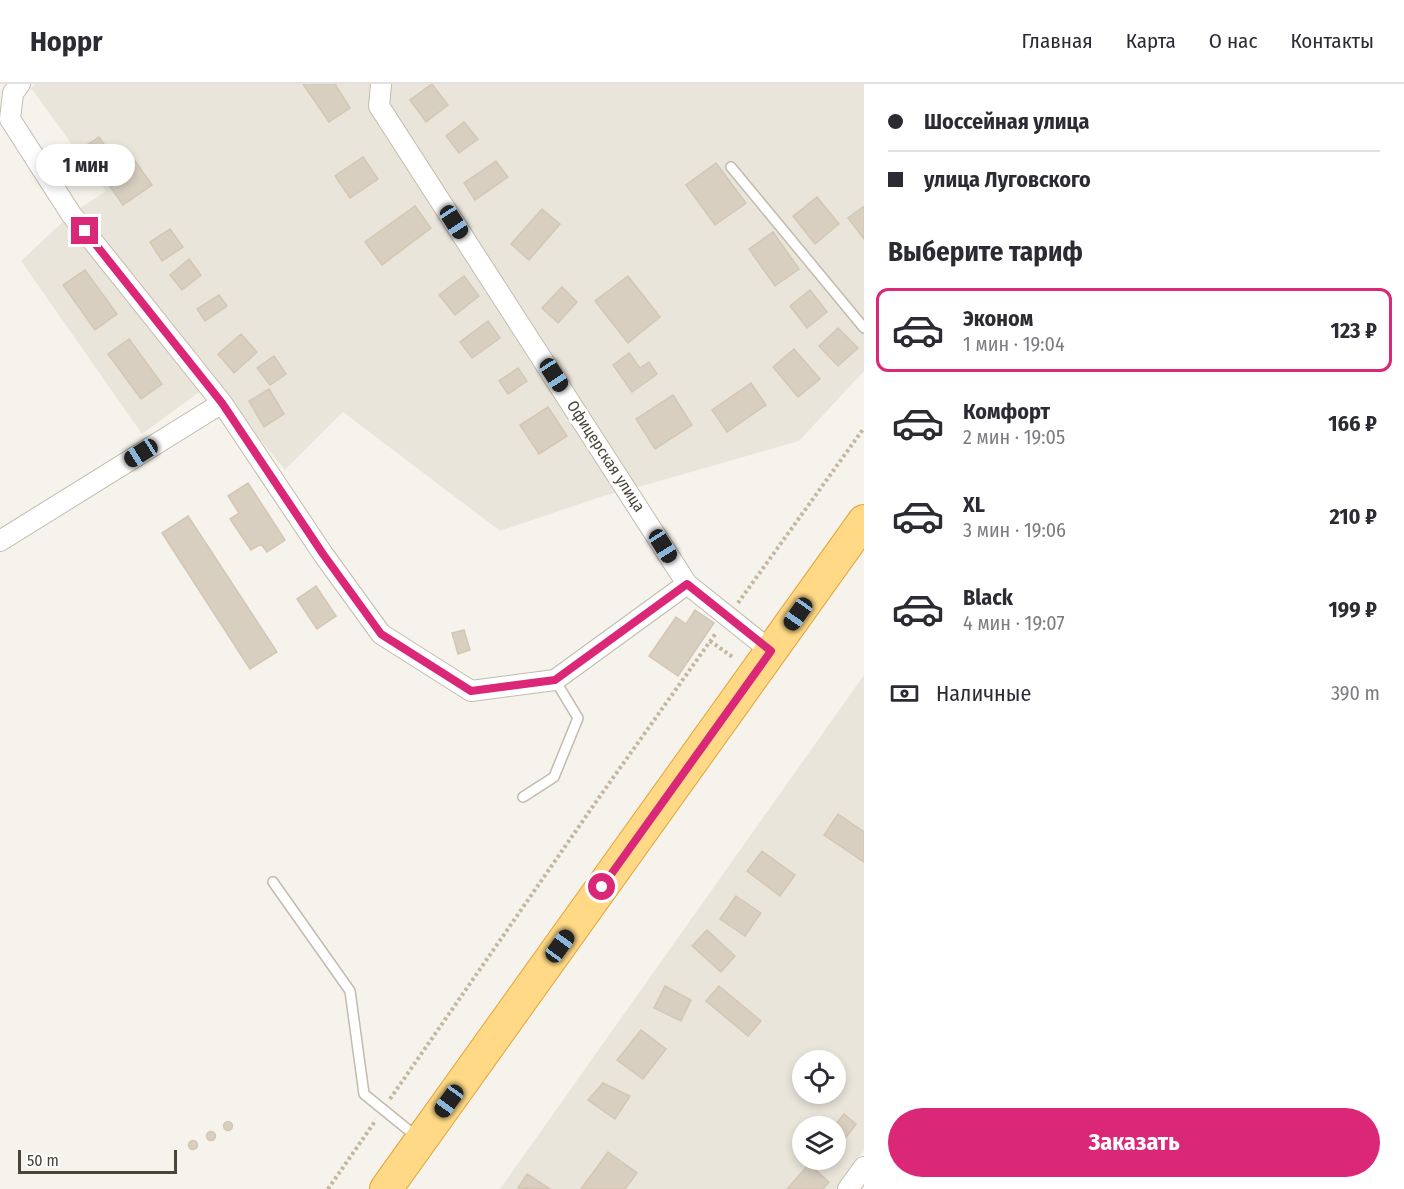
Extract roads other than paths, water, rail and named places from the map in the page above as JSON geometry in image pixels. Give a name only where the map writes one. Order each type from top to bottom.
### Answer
[{"type":"highway","points":[[386,1189],[864,521]]},
{"type":"street","points":[[20,84],[13,93],[10,119],[71,214],[222,403],[323,554],[381,634],[471,691],[555,680],[687,584]]},
{"type":"street","name":"Офицерская улица","points":[[381,84],[379,106],[687,584],[771,651]]},
{"type":"street","points":[[0,541],[222,403]]},
{"type":"street","points":[[848,1189],[864,1167]]},
{"type":"lane","points":[[731,167],[864,328]]},
{"type":"lane","points":[[523,797],[554,777],[578,718],[555,680]]},
{"type":"lane","points":[[273,882],[350,991],[364,1094],[421,1140]]}]
